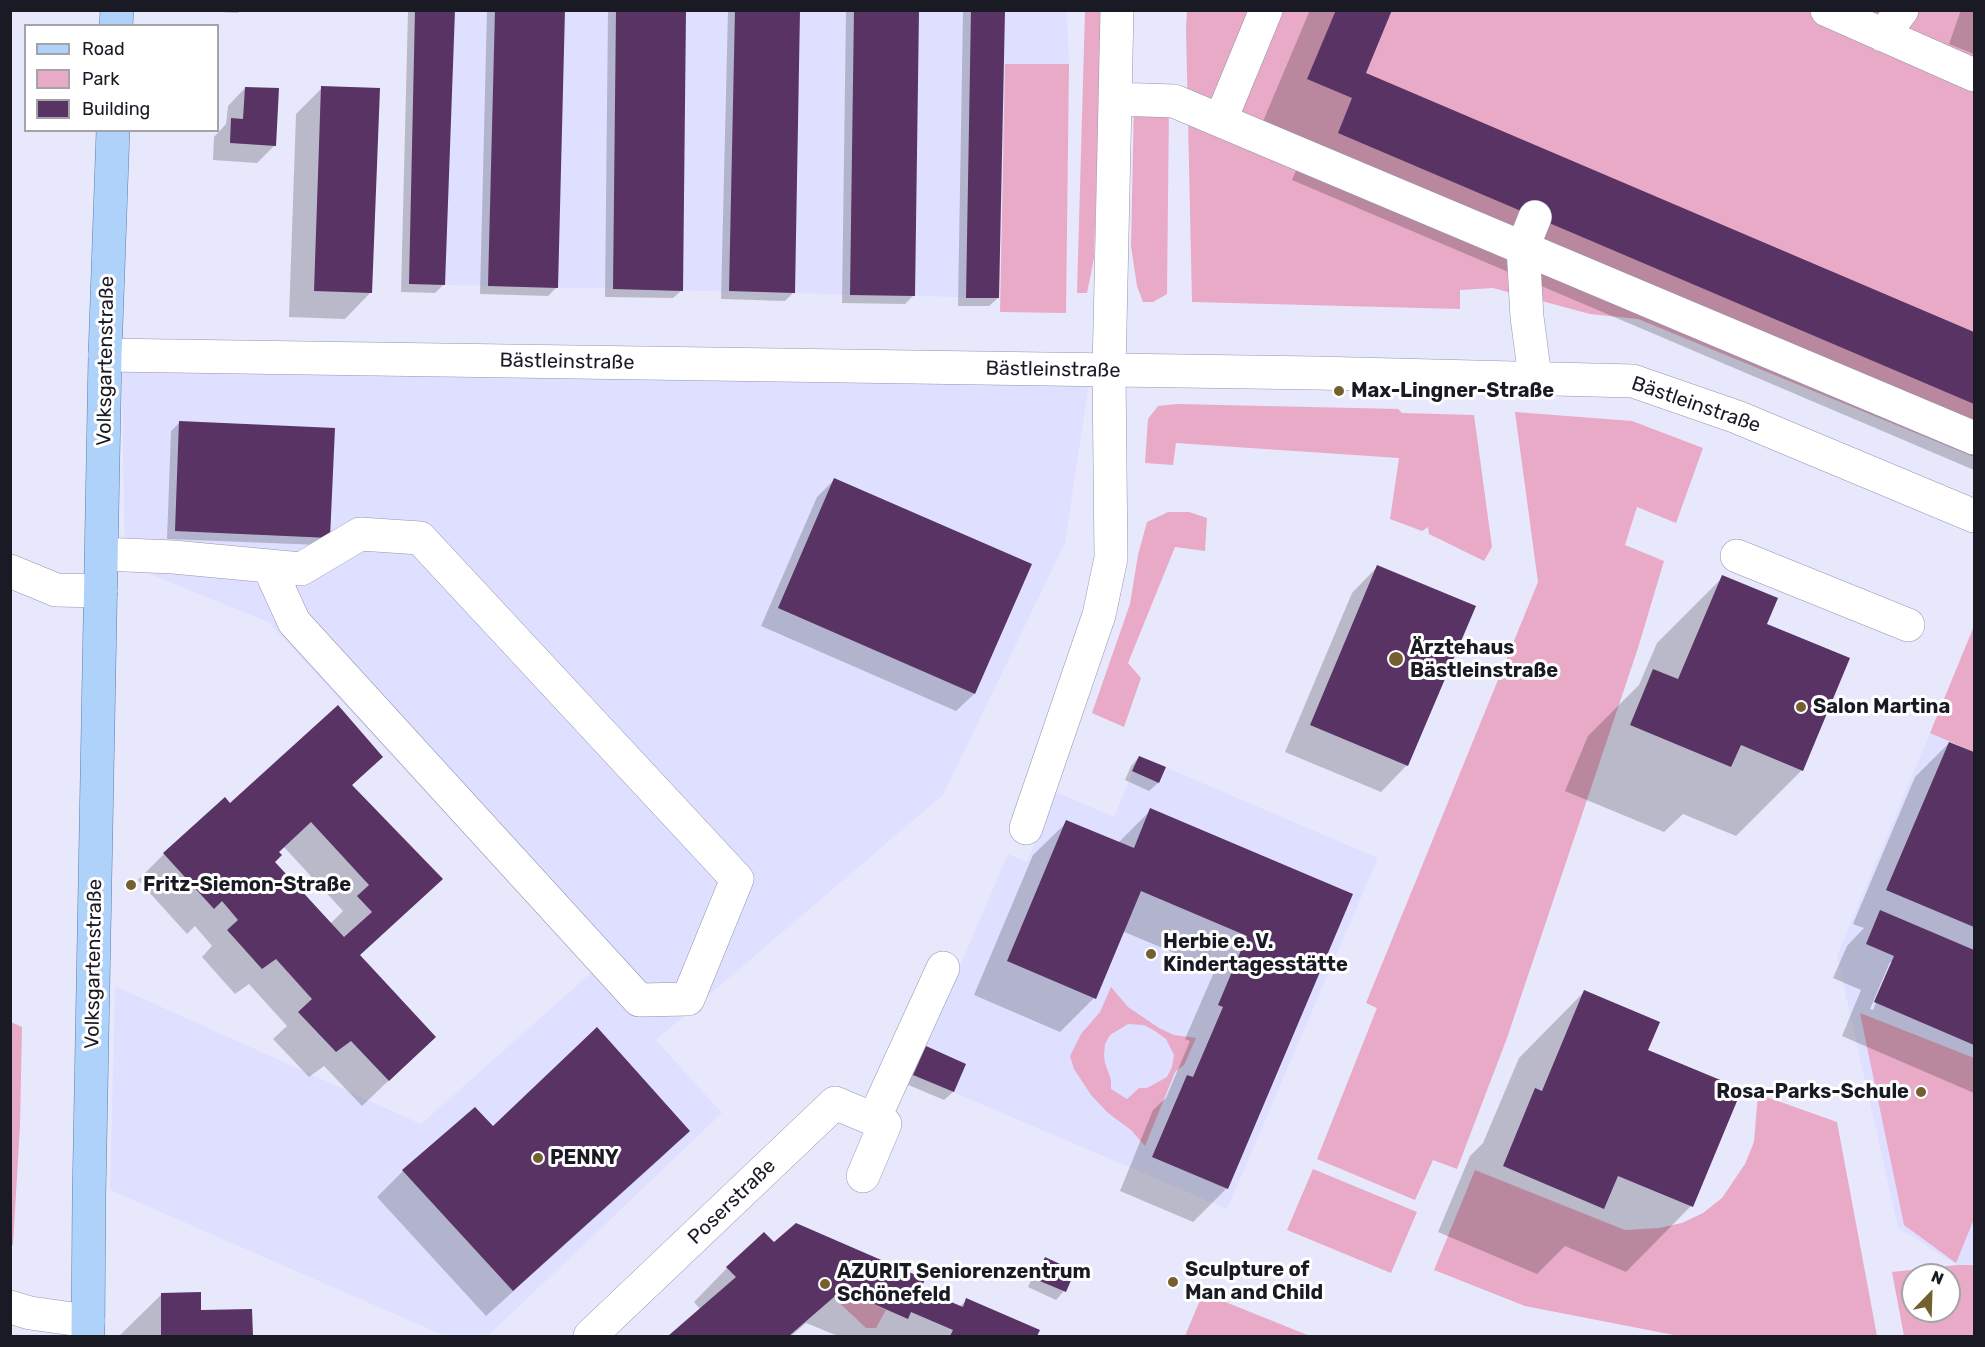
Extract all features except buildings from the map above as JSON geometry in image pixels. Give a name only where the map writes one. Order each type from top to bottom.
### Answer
[{"type":"main road","name":"Volksgartenstraße","points":[[88,1329],[88,1197],[105,355],[113,132]]},
{"type":"street","points":[[1026,828],[1099,615],[1111,558],[1109,371],[1117,10]]},
{"type":"street","points":[[1221,119],[1266,10]]},
{"type":"street","points":[[1827,10],[1892,23],[1974,75]]},
{"type":"street","points":[[1115,99],[1174,101],[1221,119],[1974,438]]},
{"type":"street","points":[[1535,217],[1523,247],[1527,316],[1535,377]]},
{"type":"street","name":"Bästleinstraße","points":[[105,355],[1535,377],[1633,381],[1737,417],[1974,516]]},
{"type":"street","points":[[102,554],[173,557],[301,569],[360,534],[420,538],[737,879],[688,999],[639,1000],[294,622],[269,567]]},
{"type":"street","points":[[1737,556],[1908,625]]},
{"type":"street","points":[[10,571],[56,590],[101,591]]},
{"type":"street","points":[[863,1176],[879,1121],[943,968]]},
{"type":"street","name":"Poserstraße","points":[[590,1336],[835,1103],[879,1121]]},
{"type":"street","points":[[10,1307],[88,1329]]},
{"type":"shaded area","points":[[415,11],[1067,11],[1069,64],[1005,64],[999,298],[409,284]]},
{"type":"shaded area","points":[[121,340],[1093,356],[1065,543],[943,795],[656,1040],[722,1113],[488,1336],[445,1336],[110,1190],[115,986],[421,1124],[592,972],[268,622],[125,564]]},
{"type":"shaded area","name":"Rosa-Parks-Schule","points":[[1930,733],[1974,752],[1974,1265],[1954,1263],[1898,1228],[1837,956]]},
{"type":"shaded area","name":"Herbie e. V. Kindertagesstätte","points":[[1139,756],[1378,858],[1227,1209],[913,1075],[1008,854],[1027,862],[1056,792],[1114,817]]},
{"type":"green space","points":[[1085,11],[1102,11],[1094,258],[1087,293],[1077,293]]},
{"type":"green space","points":[[1187,11],[1974,11],[1974,457],[1638,319],[1590,314],[1493,288],[1460,290],[1460,309],[1192,302]]},
{"type":"green space","points":[[1005,64],[1069,64],[1066,313],[1000,312]]},
{"type":"green space","points":[[1134,103],[1169,105],[1167,294],[1153,302],[1143,302],[1137,286],[1131,246]]},
{"type":"green space","points":[[1177,404],[1398,409],[1402,413],[1474,415],[1492,547],[1484,561],[1429,534],[1428,527],[1422,531],[1390,519],[1399,458],[1176,443],[1173,465],[1145,463],[1148,419],[1158,406]]},
{"type":"green space","points":[[1515,412],[1632,421],[1703,448],[1676,523],[1637,507],[1625,545],[1664,561],[1638,648],[1507,1038],[1457,1169],[1433,1160],[1415,1200],[1317,1159],[1377,1008],[1366,1003],[1538,582]]},
{"type":"green space","points":[[1168,512],[1189,512],[1207,518],[1205,551],[1175,547],[1128,663],[1141,678],[1124,727],[1092,713],[1130,604],[1138,555],[1147,522]]},
{"type":"green space","points":[[1974,626],[1974,752],[1930,733]]},
{"type":"green space","points":[[1111,987],[1128,1007],[1159,1028],[1174,1035],[1196,1038],[1184,1065],[1175,1072],[1145,1146],[1131,1130],[1108,1113],[1091,1095],[1074,1069],[1070,1056],[1081,1034],[1100,1012]],"holes":[[[1128,1024],[1144,1025],[1166,1039],[1174,1055],[1172,1067],[1167,1077],[1147,1088],[1139,1088],[1127,1099],[1111,1089],[1111,1080],[1105,1063],[1105,1044],[1110,1035]]]},
{"type":"green space","points":[[1860,1013],[1974,1058],[1974,1219],[1956,1263],[1904,1225]]},
{"type":"green space","points":[[11,1022],[22,1027],[20,1125],[13,1245],[11,1245]]},
{"type":"green space","points":[[1758,1094],[1837,1122],[1877,1336],[1679,1336],[1525,1306],[1434,1270],[1475,1170],[1625,1230],[1659,1228],[1682,1223],[1703,1213],[1722,1198],[1745,1164],[1754,1142]]},
{"type":"green space","points":[[1313,1169],[1417,1212],[1391,1273],[1287,1230]]},
{"type":"green space","points":[[1961,1265],[1974,1265],[1974,1336],[1904,1336],[1902,1323],[1961,1323]]},
{"type":"green space","points":[[1901,1271],[1901,1320],[1892,1272]]},
{"type":"green space","points":[[842,1290],[886,1310],[876,1328],[866,1328],[833,1297]]},
{"type":"green space","points":[[1203,1293],[1310,1336],[1185,1336]]},
{"type":"place","name":"Max-Lingner-Straße","points":[[1339,391]]},
{"type":"place","name":"Ärztehaus Bästleinstraße","points":[[1396,659]]},
{"type":"place","name":"Salon Martina","points":[[1801,707]]},
{"type":"place","name":"Fritz-Siemon-Straße","points":[[131,885]]},
{"type":"place","name":"Herbie e. V. Kindertagesstätte","points":[[1151,954]]},
{"type":"place","name":"Rosa-Parks-Schule","points":[[1921,1092]]},
{"type":"place","name":"PENNY","points":[[538,1158]]},
{"type":"place","name":"Sculpture of Man and Child","points":[[1173,1282]]},
{"type":"place","name":"AZURIT Seniorenzentrum Schönefeld","points":[[825,1284]]}]
